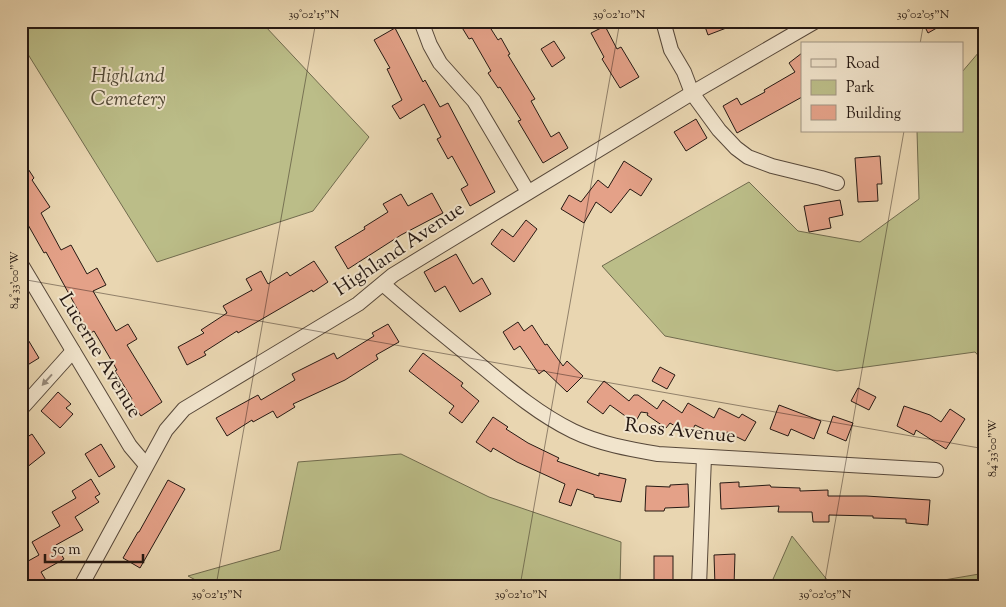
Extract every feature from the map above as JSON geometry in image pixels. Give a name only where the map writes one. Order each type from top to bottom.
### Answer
[{"type":"street","points":[[420,21],[440,63],[474,101],[528,192]]},
{"type":"street","points":[[663,21],[671,50],[684,72],[692,93],[719,130],[736,148],[748,157],[772,166],[837,183]]},
{"type":"street","name":"Highland Avenue","points":[[81,586],[166,430],[184,409],[358,304],[408,266],[528,192],[816,21]]},
{"type":"street","name":"Lucerne Avenue","points":[[21,264],[130,446],[146,465]]},
{"type":"street","name":"Ross Avenue","points":[[383,284],[505,386],[542,414],[573,431],[595,440],[625,449],[658,454],[936,470]]},
{"type":"street","points":[[21,409],[73,351]]},
{"type":"street","points":[[699,586],[704,457]]},
{"type":"green space","name":"Highland Cemetery","points":[[21,21],[266,21],[265,26],[369,137],[313,211],[157,262],[21,43]]},
{"type":"green space","points":[[985,48],[985,363],[975,352],[837,371],[665,336],[602,266],[749,182],[798,231],[860,242],[919,199],[917,132],[964,132],[964,70],[979,52]]},
{"type":"green space","points":[[401,454],[489,497],[621,542],[620,586],[207,586],[188,576],[280,550],[298,462]]},
{"type":"green space","points":[[792,536],[832,586],[770,586]]},
{"type":"green space","points":[[985,573],[985,586],[909,586]]},
{"type":"building","points":[[458,21],[486,21],[498,40],[501,38],[510,54],[508,55],[535,99],[531,101],[551,137],[559,132],[568,148],[543,163],[518,121],[521,120],[500,87],[498,88],[488,73],[491,71],[472,38],[469,39]]},
{"type":"building","points":[[703,21],[742,21],[742,22],[708,35]]},
{"type":"building","points":[[922,21],[949,21],[928,33]]},
{"type":"building","points":[[605,26],[617,49],[621,47],[639,77],[620,88],[602,59],[604,57],[591,33]]},
{"type":"building","points":[[395,28],[423,82],[425,80],[440,107],[448,103],[495,192],[470,206],[461,189],[468,185],[452,156],[448,159],[437,139],[441,137],[424,104],[400,119],[392,106],[402,100],[387,69],[390,68],[374,40]]},
{"type":"building","points":[[554,41],[565,58],[552,67],[541,49]]},
{"type":"building","points":[[801,54],[801,98],[737,133],[723,106],[737,98],[741,105],[765,92],[764,90],[795,72],[789,63]]},
{"type":"building","points":[[696,119],[707,138],[686,151],[674,132]]},
{"type":"building","points":[[880,156],[882,184],[877,184],[878,201],[858,202],[855,158]]},
{"type":"building","points":[[21,158],[34,178],[32,180],[50,207],[41,213],[61,250],[71,245],[87,274],[97,268],[106,285],[93,291],[116,331],[128,324],[137,339],[127,345],[162,402],[141,416],[130,400],[132,399],[115,371],[117,370],[94,331],[89,334],[46,252],[44,253],[27,223],[25,224],[21,218]]},
{"type":"building","points":[[624,161],[652,179],[641,196],[630,189],[611,213],[596,202],[584,223],[561,209],[569,195],[581,202],[598,180],[608,188]]},
{"type":"building","points":[[432,193],[443,213],[401,235],[348,269],[335,247],[365,229],[364,227],[388,212],[383,204],[401,194],[408,206]]},
{"type":"building","points":[[840,200],[843,215],[829,218],[831,228],[809,232],[804,206]]},
{"type":"building","points":[[526,220],[537,229],[514,262],[491,244],[502,229],[513,237]]},
{"type":"building","points":[[456,254],[473,284],[482,278],[491,294],[460,312],[445,286],[435,292],[424,272]]},
{"type":"building","points":[[314,261],[328,282],[238,333],[237,331],[204,352],[206,355],[187,365],[178,347],[204,333],[201,330],[227,313],[223,306],[252,290],[246,279],[261,271],[268,284],[287,272],[290,276]]},
{"type":"building","points":[[518,322],[524,331],[532,325],[545,345],[547,344],[563,366],[567,361],[583,376],[567,392],[544,370],[539,374],[520,346],[514,350],[503,332]]},
{"type":"building","points":[[388,324],[399,342],[376,355],[378,359],[345,380],[293,404],[295,407],[277,418],[273,411],[253,422],[252,420],[227,436],[216,418],[258,395],[261,400],[295,380],[292,374],[334,353],[337,359],[374,336],[372,333]]},
{"type":"building","points":[[21,328],[39,358],[21,369]]},
{"type":"building","points":[[423,353],[463,383],[461,386],[479,401],[462,423],[449,413],[454,406],[409,371]]},
{"type":"building","points":[[660,367],[675,375],[667,389],[652,381]]},
{"type":"building","points":[[604,381],[629,401],[634,395],[638,395],[657,409],[663,400],[682,413],[688,403],[714,418],[719,408],[739,418],[742,414],[756,422],[745,441],[727,432],[724,439],[695,425],[690,435],[670,423],[666,428],[647,415],[648,413],[641,412],[635,423],[610,405],[603,414],[587,402]]},
{"type":"building","points":[[858,388],[876,397],[869,410],[851,401]]},
{"type":"building","points":[[58,392],[71,404],[66,408],[73,414],[60,428],[41,411]]},
{"type":"building","points":[[779,405],[821,421],[814,439],[791,429],[788,436],[770,429]]},
{"type":"building","points":[[904,406],[930,415],[941,422],[950,409],[965,419],[946,449],[916,430],[914,435],[897,426]]},
{"type":"building","points":[[833,416],[853,423],[846,441],[827,433]]},
{"type":"building","points":[[493,417],[508,427],[506,429],[528,443],[559,458],[557,461],[599,476],[599,473],[626,479],[621,502],[594,497],[594,495],[577,489],[571,506],[559,502],[565,484],[517,462],[493,448],[491,452],[476,442]]},
{"type":"building","points":[[32,434],[45,453],[26,468],[21,462],[21,441]]},
{"type":"building","points":[[101,444],[115,467],[99,477],[85,454]]},
{"type":"building","points":[[91,479],[100,494],[95,497],[99,502],[75,517],[83,530],[56,545],[64,559],[41,572],[47,582],[40,586],[31,586],[27,579],[21,576],[21,565],[39,555],[32,542],[60,526],[52,512],[76,498],[72,491]]},
{"type":"building","points":[[168,480],[185,489],[140,568],[123,558]]},
{"type":"building","points":[[739,482],[739,487],[770,485],[771,487],[800,488],[800,491],[828,490],[828,496],[930,500],[928,525],[906,523],[906,519],[873,518],[873,516],[829,515],[829,522],[813,522],[812,512],[778,512],[779,506],[721,509],[720,483]]},
{"type":"building","points":[[688,484],[689,507],[665,508],[664,511],[645,511],[646,486],[670,487],[670,485]]},
{"type":"building","points":[[735,554],[734,586],[715,586],[714,555]]},
{"type":"building","points":[[654,556],[673,556],[673,584],[654,584]]}]
